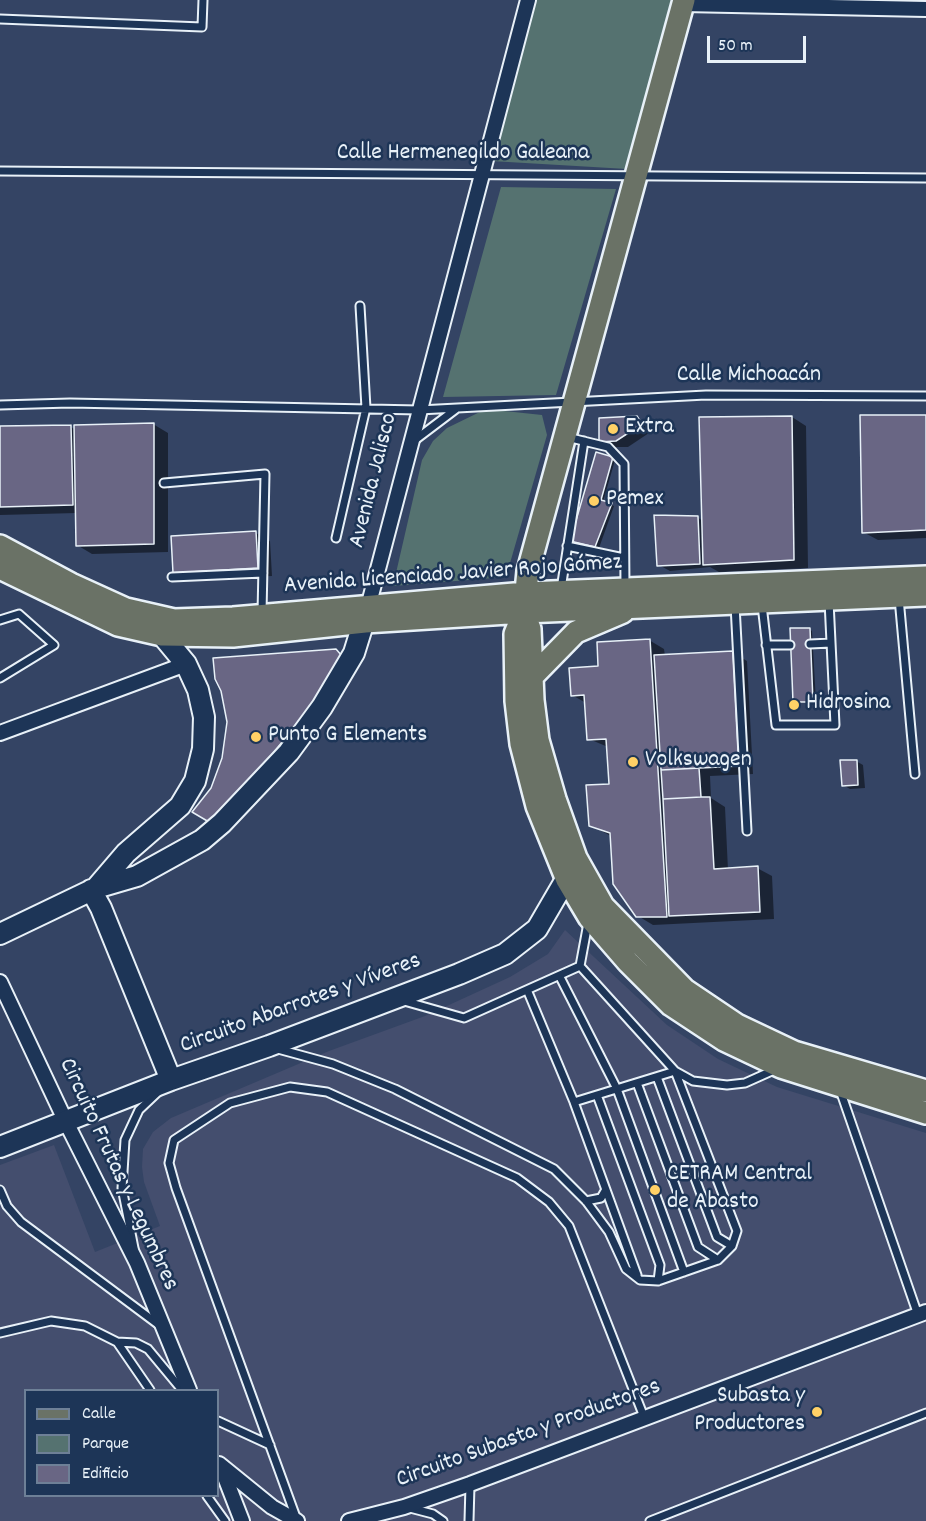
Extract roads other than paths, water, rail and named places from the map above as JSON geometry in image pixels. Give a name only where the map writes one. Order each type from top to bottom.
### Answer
[{"type":"main road","points":[[683,2],[528,571],[525,603],[515,634],[516,700],[521,744],[537,806],[567,880],[590,917],[628,962],[671,1005],[724,1040],[788,1059],[926,1091]]},
{"type":"main road","name":"Avenida Licenciado Javier Rojo Gómez","points":[[3,561],[126,609],[174,620],[262,624],[525,603],[636,607],[735,603],[761,593]]},
{"type":"main road","name":"Avenida Licenciado Javier Rojo Gómez","points":[[38,576],[117,624],[162,635],[233,636],[262,624]]},
{"type":"main road","name":"Avenida Licenciado Javier Rojo Gómez","points":[[525,603],[561,592],[625,588],[761,593],[828,590],[926,577]]},
{"type":"main road","name":"Avenida Licenciado Javier Rojo Gómez","points":[[828,590],[898,596],[926,595]]},
{"type":"main road","points":[[525,603],[530,628],[538,740],[555,799],[576,858],[603,906],[641,948],[685,990],[788,1059],[840,1087],[926,1113]]},
{"type":"main road","points":[[532,677],[576,632],[636,607]]},
{"type":"main road","name":"Avenida Jalisco","points":[[93,889],[123,882],[202,840],[252,794],[289,752],[322,707],[354,653],[367,614]]},
{"type":"main road","points":[[0,934],[93,889],[126,853],[180,806],[195,781],[203,749],[204,717],[198,690],[186,664],[162,635]]},
{"type":"main road","name":"Circuito Abarrotes y Víveres","points":[[0,1147],[171,1080],[396,998],[505,954],[537,929],[567,880],[576,858]]},
{"type":"main road","points":[[93,889],[171,1080]]},
{"type":"street","name":"Avenida Jalisco","points":[[367,614],[484,175],[528,0]]},
{"type":"street","points":[[683,2],[926,9]]},
{"type":"street","points":[[1,730],[186,664]]},
{"type":"street","name":"Circuito Frutas y Legumbres","points":[[0,982],[66,1122],[137,1263],[189,1389]]},
{"type":"street","name":"Circuito Subasta y Productores","points":[[349,1521],[404,1507],[470,1484],[922,1314]]},
{"type":"street","points":[[219,1463],[272,1507],[297,1521]]},
{"type":"street","points":[[219,1464],[242,1521]]},
{"type":"lane","points":[[0,19],[202,27],[203,0]]},
{"type":"lane","name":"Calle Hermenegildo Galeana","points":[[0,171],[926,178]]},
{"type":"lane","points":[[336,538],[366,408],[360,306]]},
{"type":"lane","name":"Calle Michoacán","points":[[0,405],[70,403],[420,410],[573,402],[589,399],[706,395],[926,396]]},
{"type":"lane","points":[[411,443],[458,408]]},
{"type":"lane","points":[[563,436],[608,447],[624,464],[625,588]]},
{"type":"lane","points":[[561,592],[584,441]]},
{"type":"lane","points":[[164,483],[266,474],[262,624]]},
{"type":"lane","points":[[567,546],[624,558]]},
{"type":"lane","points":[[172,577],[263,573]]},
{"type":"lane","points":[[761,593],[776,725],[835,725],[828,590]]},
{"type":"lane","points":[[898,596],[915,774]]},
{"type":"lane","points":[[735,603],[747,831]]},
{"type":"lane","points":[[0,620],[19,614],[54,645],[0,678]]},
{"type":"lane","points":[[810,644],[831,643]]},
{"type":"lane","points":[[766,645],[790,645]]},
{"type":"lane","points":[[396,998],[464,1018],[528,992],[580,966],[590,917]]},
{"type":"lane","points":[[580,966],[675,1071],[693,1081],[737,1085],[788,1059]]},
{"type":"lane","points":[[560,977],[617,1089],[684,1272]]},
{"type":"lane","points":[[528,992],[574,1102],[631,1264],[640,1280]]},
{"type":"lane","points":[[269,1046],[333,1064],[395,1089],[554,1169],[586,1201],[609,1232],[626,1269],[640,1280],[658,1281],[718,1260],[732,1246],[737,1231],[675,1071]]},
{"type":"lane","points":[[574,1102],[675,1071]]},
{"type":"lane","points":[[657,1077],[717,1237],[732,1246]]},
{"type":"lane","points":[[137,1263],[122,1188],[125,1140],[139,1110],[171,1080]]},
{"type":"lane","points":[[637,1083],[698,1247],[718,1260]]},
{"type":"lane","points":[[297,1521],[176,1188],[169,1163],[174,1140],[230,1103],[290,1087],[327,1092],[517,1178],[549,1202],[569,1226],[645,1417]]},
{"type":"lane","points":[[840,1087],[922,1314]]},
{"type":"lane","points":[[597,1095],[660,1265],[658,1281]]},
{"type":"lane","points":[[0,1190],[7,1206],[21,1222],[163,1328]]},
{"type":"lane","points":[[586,1201],[601,1198],[605,1191]]},
{"type":"lane","points":[[0,1333],[51,1321],[86,1326],[117,1342],[136,1343],[148,1349],[181,1389]]},
{"type":"lane","points":[[117,1342],[149,1389]]},
{"type":"lane","points":[[650,1521],[926,1413]]},
{"type":"lane","points":[[219,1421],[270,1445]]},
{"type":"lane","points":[[469,1521],[470,1484]]},
{"type":"lane","points":[[208,1497],[225,1521]]},
{"type":"lane","points":[[404,1507],[433,1514],[443,1521]]},
{"type":"place","name":"Extra","points":[[613,429]]},
{"type":"place","name":"Pemex","points":[[594,501]]},
{"type":"place","name":"Hidrosina","points":[[794,705]]},
{"type":"place","name":"Punto G Elements","points":[[256,737]]},
{"type":"place","name":"Volkswagen","points":[[633,762]]},
{"type":"place","name":"CETRAM Central de Abasto","points":[[655,1190]]},
{"type":"place","name":"Subasta y Productores","points":[[817,1412]]}]
